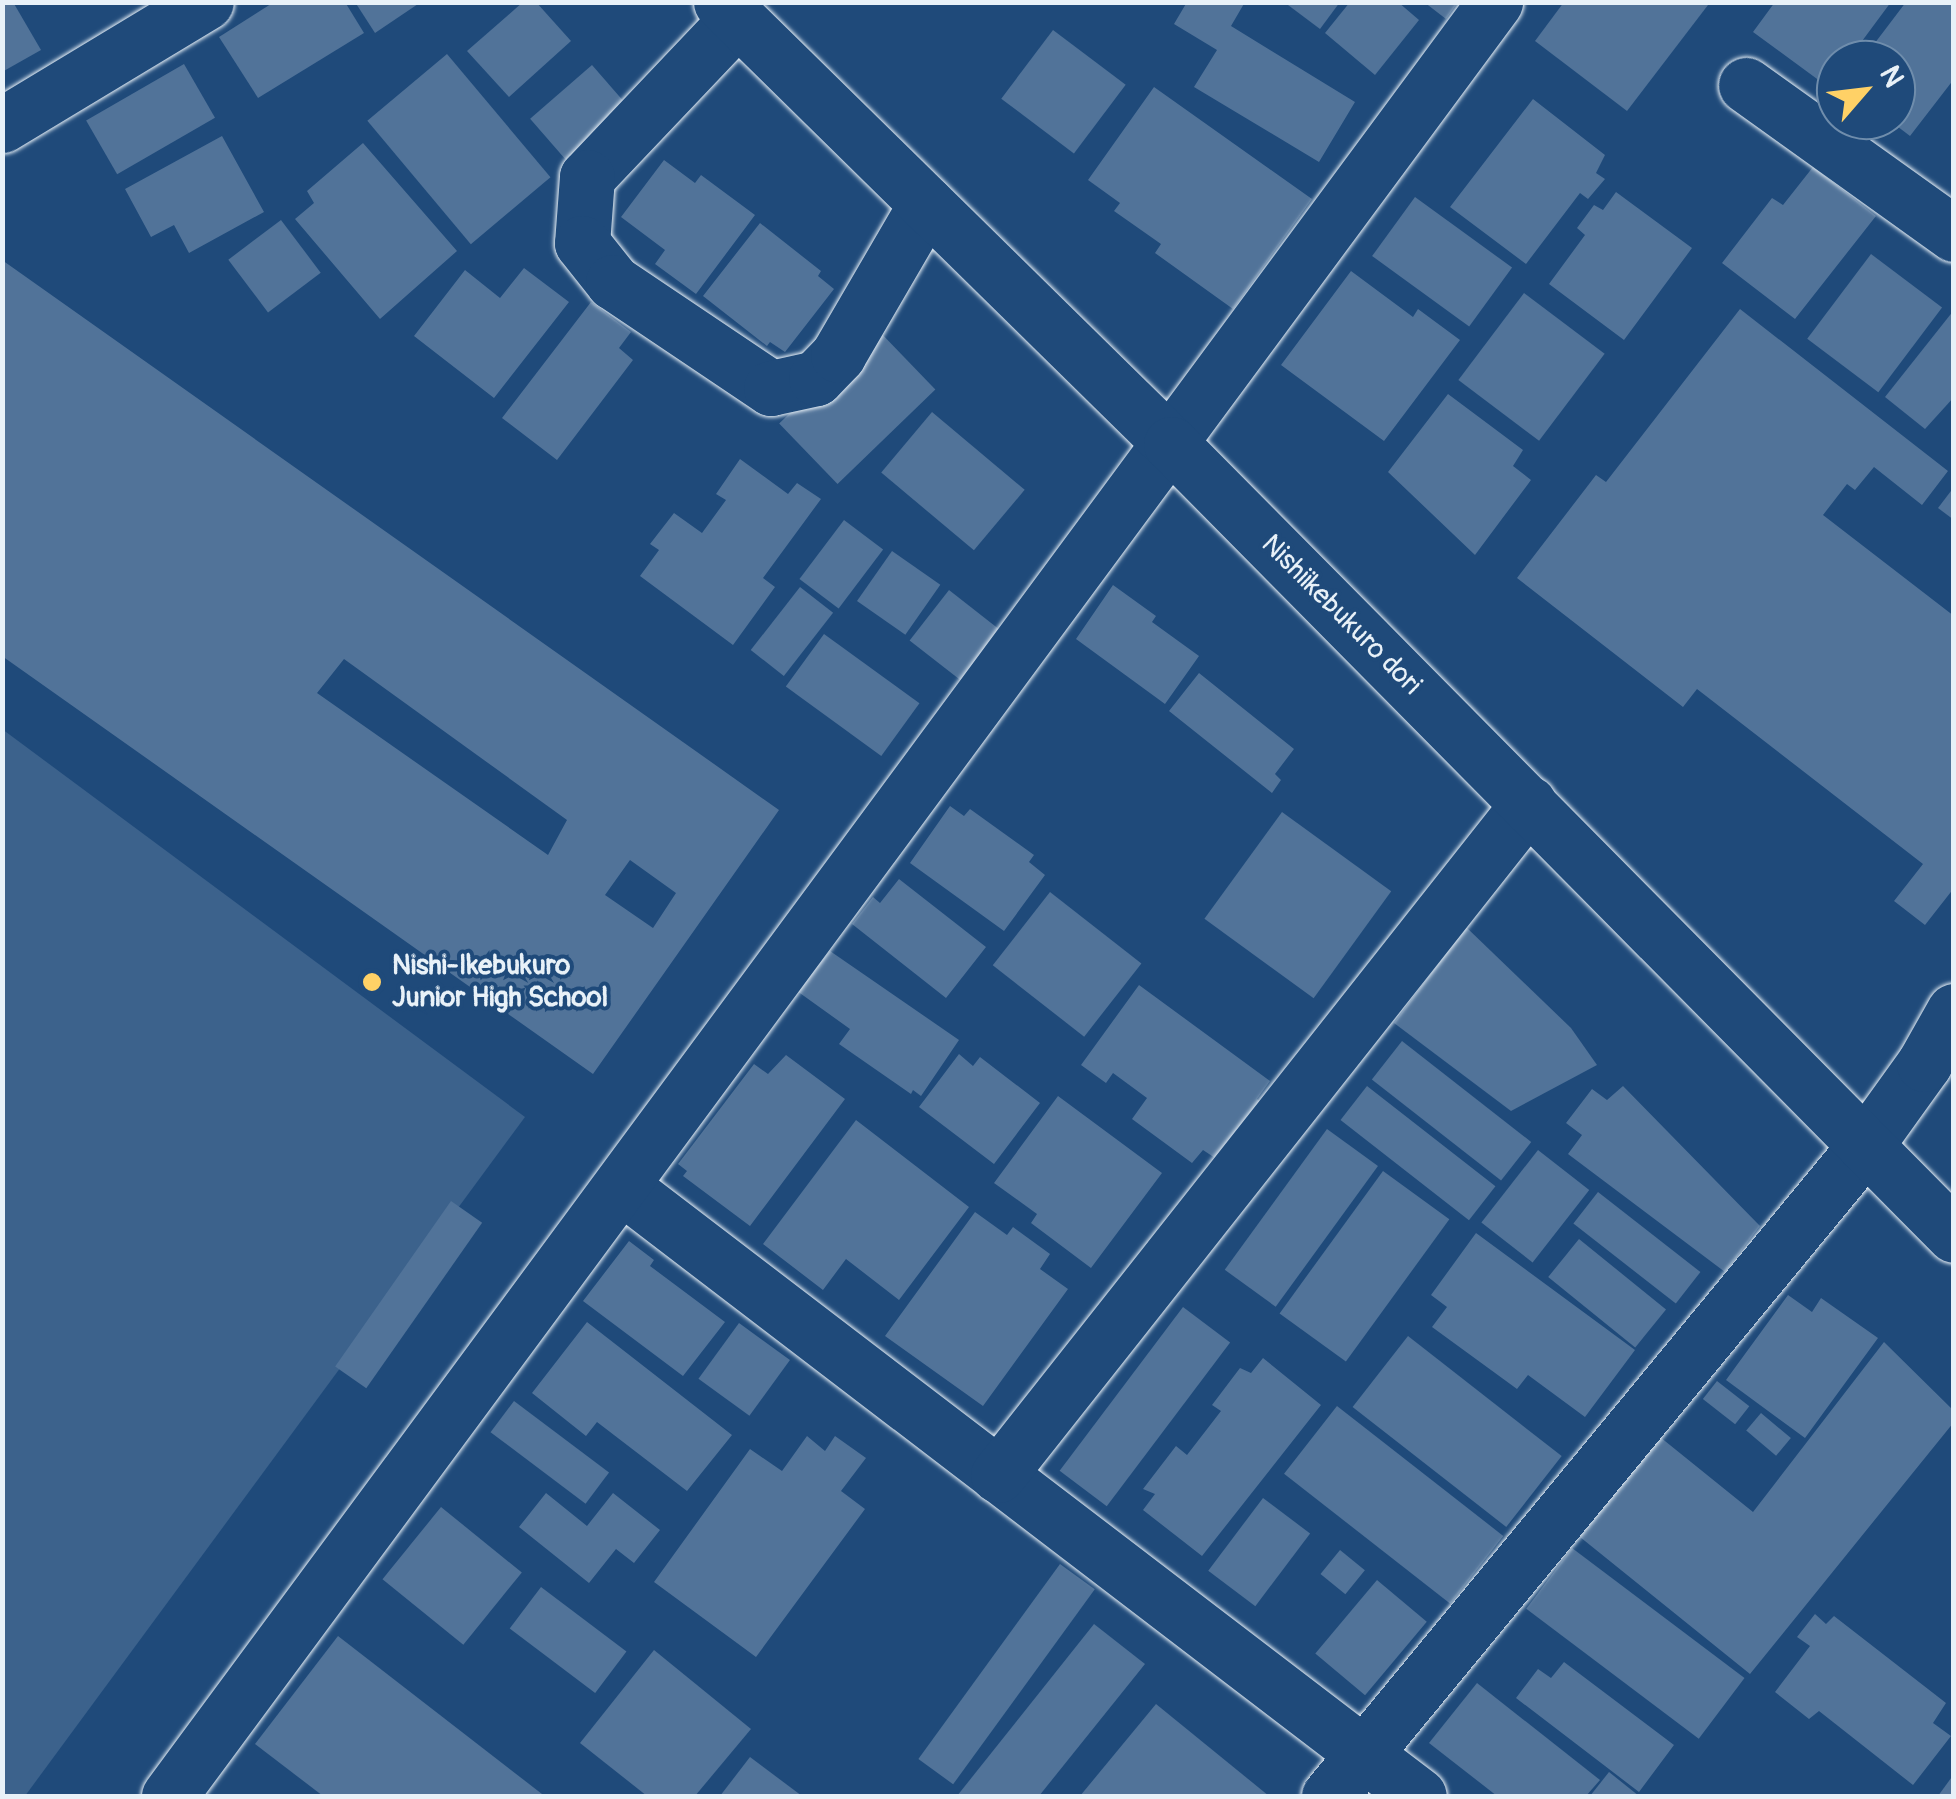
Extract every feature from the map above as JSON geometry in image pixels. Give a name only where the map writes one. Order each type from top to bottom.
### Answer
[{"type":"street","points":[[2,125],[206,2]]},
{"type":"street","points":[[169,1796],[1494,2]]},
{"type":"street","points":[[729,10],[587,177],[582,244],[613,282],[771,388],[816,378],[838,355],[926,204]]},
{"type":"street","name":"Nishiikebukuro dori","points":[[729,10],[1171,444],[1954,1235]]},
{"type":"street","points":[[1746,85],[1954,234]]},
{"type":"street","points":[[998,1475],[1529,804]]},
{"type":"street","points":[[1329,1796],[1865,1146],[1924,1064],[1954,1011]]},
{"type":"street","points":[[621,1186],[1419,1796]]},
{"type":"shaded area","points":[[2,729],[525,1117],[25,1796],[2,1796]]},
{"type":"building","points":[[2,2],[13,2],[41,50],[2,72]]},
{"type":"building","points":[[274,2],[345,2],[364,33],[258,98],[219,37]]},
{"type":"building","points":[[355,2],[421,2],[375,33]]},
{"type":"building","points":[[523,2],[536,2],[571,41],[509,97],[467,51]]},
{"type":"building","points":[[1187,2],[1245,2],[1231,26],[1355,102],[1319,162],[1194,87],[1217,50],[1174,24]]},
{"type":"building","points":[[1284,2],[1340,2],[1320,29]]},
{"type":"building","points":[[1350,2],[1398,2],[1419,20],[1375,75],[1325,33]]},
{"type":"building","points":[[1424,2],[1458,2],[1446,19]]},
{"type":"building","points":[[1564,2],[1708,5],[1627,111],[1535,41]]},
{"type":"building","points":[[1775,2],[1891,2],[1863,40],[1816,40],[1816,78],[1753,32]]},
{"type":"building","points":[[1906,2],[1954,2],[1954,79],[1916,128],[1916,40],[1877,40]]},
{"type":"building","points":[[1053,30],[1126,85],[1074,153],[1001,99]]},
{"type":"building","points":[[447,54],[550,177],[471,244],[367,121]]},
{"type":"building","points":[[184,64],[215,118],[117,174],[86,120]]},
{"type":"building","points":[[592,65],[631,110],[569,164],[530,119]]},
{"type":"building","points":[[1154,87],[1312,199],[1233,309],[1155,253],[1161,244],[1114,211],[1120,203],[1088,180]]},
{"type":"building","points":[[1533,99],[1605,155],[1596,173],[1605,179],[1588,199],[1580,193],[1526,264],[1450,207]]},
{"type":"building","points":[[222,136],[264,212],[189,253],[174,225],[151,237],[125,189]]},
{"type":"building","points":[[363,143],[457,251],[380,319],[295,219],[314,203],[307,191]]},
{"type":"building","points":[[664,160],[695,183],[701,175],[755,215],[696,294],[655,264],[665,250],[621,217]]},
{"type":"building","points":[[1813,167],[1876,216],[1795,319],[1722,263],[1772,198],[1783,205]]},
{"type":"building","points":[[1616,192],[1692,248],[1624,340],[1549,284],[1585,235],[1577,228],[1594,205],[1603,210]]},
{"type":"building","points":[[1415,197],[1512,268],[1469,327],[1372,256]]},
{"type":"building","points":[[281,220],[321,273],[268,312],[228,260]]},
{"type":"building","points":[[760,223],[821,271],[818,276],[834,289],[785,352],[770,342],[767,346],[703,296]]},
{"type":"building","points":[[1871,254],[1942,308],[1878,392],[1807,339]]},
{"type":"building","points":[[2,260],[779,810],[593,1074],[2,656]],"holes":[[[344,659],[567,820],[548,855],[317,693]],[[630,860],[676,893],[653,928],[605,895]]]},
{"type":"building","points":[[524,268],[569,302],[494,398],[414,336],[465,270],[500,298]]},
{"type":"building","points":[[1351,271],[1413,317],[1418,309],[1460,340],[1384,441],[1281,365]]},
{"type":"building","points":[[1524,293],[1605,354],[1539,441],[1458,380]]},
{"type":"building","points":[[591,302],[631,332],[619,348],[633,360],[557,460],[502,418]]},
{"type":"building","points":[[1740,309],[1948,471],[1922,505],[1874,467],[1855,490],[1847,484],[1823,515],[1954,616],[1954,888],[1925,925],[1894,901],[1923,864],[1697,689],[1683,707],[1517,578],[1596,475],[1606,482]]},
{"type":"building","points":[[1954,310],[1954,397],[1925,429],[1885,397]]},
{"type":"building","points":[[877,329],[935,389],[838,484],[779,423]]},
{"type":"building","points":[[1448,394],[1523,450],[1513,466],[1531,480],[1475,555],[1388,472]]},
{"type":"building","points":[[932,412],[1025,490],[974,550],[881,473]]},
{"type":"building","points":[[740,459],[788,494],[797,483],[821,499],[763,578],[775,587],[733,645],[640,576],[659,550],[650,544],[674,513],[702,533],[726,500],[716,494]]},
{"type":"building","points":[[1954,487],[1954,520],[1938,508]]},
{"type":"building","points":[[844,520],[883,549],[839,609],[799,579]]},
{"type":"building","points":[[892,551],[940,585],[905,635],[857,601]]},
{"type":"building","points":[[1113,585],[1156,616],[1152,622],[1199,656],[1165,704],[1076,639]]},
{"type":"building","points":[[800,587],[833,613],[784,676],[751,650]]},
{"type":"building","points":[[949,590],[1001,631],[962,681],[910,640]]},
{"type":"building","points":[[824,634],[919,703],[881,756],[786,687]]},
{"type":"building","points":[[1199,673],[1294,749],[1275,774],[1281,780],[1272,793],[1169,711]]},
{"type":"building","points":[[950,806],[964,816],[970,809],[1034,855],[1029,862],[1045,875],[1004,931],[910,863]]},
{"type":"building","points":[[1282,812],[1391,891],[1314,998],[1204,919]]},
{"type":"building","points":[[899,879],[986,947],[946,998],[852,924],[873,897],[880,903]]},
{"type":"building","points":[[1050,892],[1141,963],[1084,1037],[993,965]]},
{"type":"building","points":[[1466,927],[1571,1028],[1597,1065],[1511,1111],[1394,1023]]},
{"type":"building","points":[[830,951],[959,1040],[921,1096],[913,1090],[911,1094],[839,1044],[850,1029],[797,991]]},
{"type":"building","points":[[1139,985],[1270,1081],[1257,1099],[1267,1107],[1215,1158],[1203,1150],[1192,1163],[1132,1119],[1147,1098],[1113,1073],[1106,1083],[1081,1065]]},
{"type":"building","points":[[1402,1041],[1531,1142],[1501,1181],[1372,1080]]},
{"type":"building","points":[[959,1054],[973,1066],[980,1057],[1040,1103],[994,1164],[919,1107]]},
{"type":"building","points":[[786,1055],[845,1099],[750,1226],[683,1176],[687,1171],[678,1164],[754,1064],[768,1074]]},
{"type":"building","points":[[1367,1086],[1495,1186],[1469,1220],[1341,1120]]},
{"type":"building","points":[[1623,1086],[1760,1226],[1725,1272],[1568,1154],[1582,1135],[1566,1123],[1592,1089],[1607,1100]]},
{"type":"building","points":[[1058,1096],[1162,1173],[1091,1268],[1031,1223],[1037,1214],[994,1183]]},
{"type":"building","points":[[856,1120],[969,1207],[899,1300],[846,1259],[823,1290],[763,1244]]},
{"type":"building","points":[[1327,1129],[1378,1166],[1276,1307],[1225,1270]]},
{"type":"building","points":[[1538,1150],[1589,1190],[1533,1263],[1481,1222]]},
{"type":"building","points":[[1383,1171],[1449,1219],[1346,1362],[1280,1313]]},
{"type":"building","points":[[1598,1192],[1700,1272],[1676,1304],[1573,1224]]},
{"type":"building","points":[[451,1201],[482,1223],[366,1388],[335,1366]]},
{"type":"building","points":[[975,1212],[1007,1235],[1013,1227],[1050,1254],[1040,1269],[1068,1289],[983,1406],[885,1336]]},
{"type":"building","points":[[1476,1233],[1635,1350],[1585,1417],[1528,1375],[1517,1389],[1432,1327],[1447,1307],[1431,1295]]},
{"type":"building","points":[[1579,1239],[1666,1309],[1635,1348],[1548,1277]]},
{"type":"building","points":[[629,1241],[654,1260],[650,1266],[725,1322],[683,1376],[583,1301]]},
{"type":"building","points":[[1788,1295],[1812,1312],[1821,1298],[1878,1338],[1805,1438],[1726,1380]]},
{"type":"building","points":[[1183,1307],[1230,1343],[1107,1506],[1060,1471]]},
{"type":"building","points":[[587,1322],[732,1435],[687,1491],[597,1422],[586,1436],[532,1393]]},
{"type":"building","points":[[739,1323],[790,1360],[749,1416],[698,1379]]},
{"type":"building","points":[[1408,1336],[1562,1456],[1506,1527],[1353,1407]]},
{"type":"building","points":[[1884,1342],[1954,1411],[1954,1422],[1750,1674],[1580,1537],[1660,1437],[1753,1512]]},
{"type":"building","points":[[1263,1358],[1321,1405],[1202,1556],[1143,1510],[1155,1494],[1143,1489],[1176,1446],[1187,1455],[1221,1411],[1212,1405],[1240,1368],[1251,1373]]},
{"type":"building","points":[[1717,1381],[1749,1406],[1735,1424],[1703,1399]]},
{"type":"building","points":[[514,1401],[609,1473],[586,1504],[491,1432]]},
{"type":"building","points":[[1337,1406],[1503,1536],[1450,1604],[1284,1474]]},
{"type":"building","points":[[1761,1413],[1791,1438],[1776,1456],[1746,1431]]},
{"type":"building","points":[[807,1436],[825,1451],[835,1436],[866,1458],[841,1491],[865,1509],[756,1657],[654,1582],[750,1449],[782,1471]]},
{"type":"building","points":[[546,1493],[587,1526],[613,1493],[660,1530],[634,1563],[616,1549],[589,1583],[519,1527]]},
{"type":"building","points":[[1263,1498],[1310,1534],[1255,1606],[1208,1571]]},
{"type":"building","points":[[441,1507],[522,1572],[463,1645],[382,1579]]},
{"type":"building","points":[[1572,1548],[1745,1678],[1699,1739],[1526,1609]]},
{"type":"building","points":[[1340,1550],[1365,1570],[1345,1594],[1320,1574]]},
{"type":"building","points":[[1060,1564],[1095,1589],[953,1784],[918,1759]]},
{"type":"building","points":[[1377,1580],[1427,1622],[1365,1695],[1315,1654]]},
{"type":"building","points":[[541,1587],[626,1651],[595,1693],[510,1629]]},
{"type":"building","points":[[1815,1614],[1826,1624],[1834,1616],[1946,1703],[1933,1723],[1951,1736],[1913,1785],[1819,1711],[1809,1719],[1775,1692],[1810,1646],[1797,1637]]},
{"type":"building","points":[[1094,1624],[1145,1664],[1039,1796],[957,1796]]},
{"type":"building","points":[[338,1636],[542,1794],[323,1796],[255,1744]]},
{"type":"building","points":[[654,1650],[751,1729],[695,1796],[647,1796],[580,1743]]},
{"type":"building","points":[[1564,1662],[1674,1745],[1639,1792],[1516,1698],[1538,1669],[1551,1678]]},
{"type":"building","points":[[1477,1683],[1600,1780],[1586,1796],[1497,1796],[1429,1743]]},
{"type":"building","points":[[1156,1704],[1269,1796],[1080,1796]]},
{"type":"building","points":[[750,1757],[802,1796],[720,1796]]},
{"type":"building","points":[[1609,1772],[1639,1796],[1590,1796]]},
{"type":"building","points":[[1954,1774],[1954,1796],[1938,1796]]},
{"type":"place","name":"Nishi-Ikebukuro Junior High School","points":[[372,982]]}]
